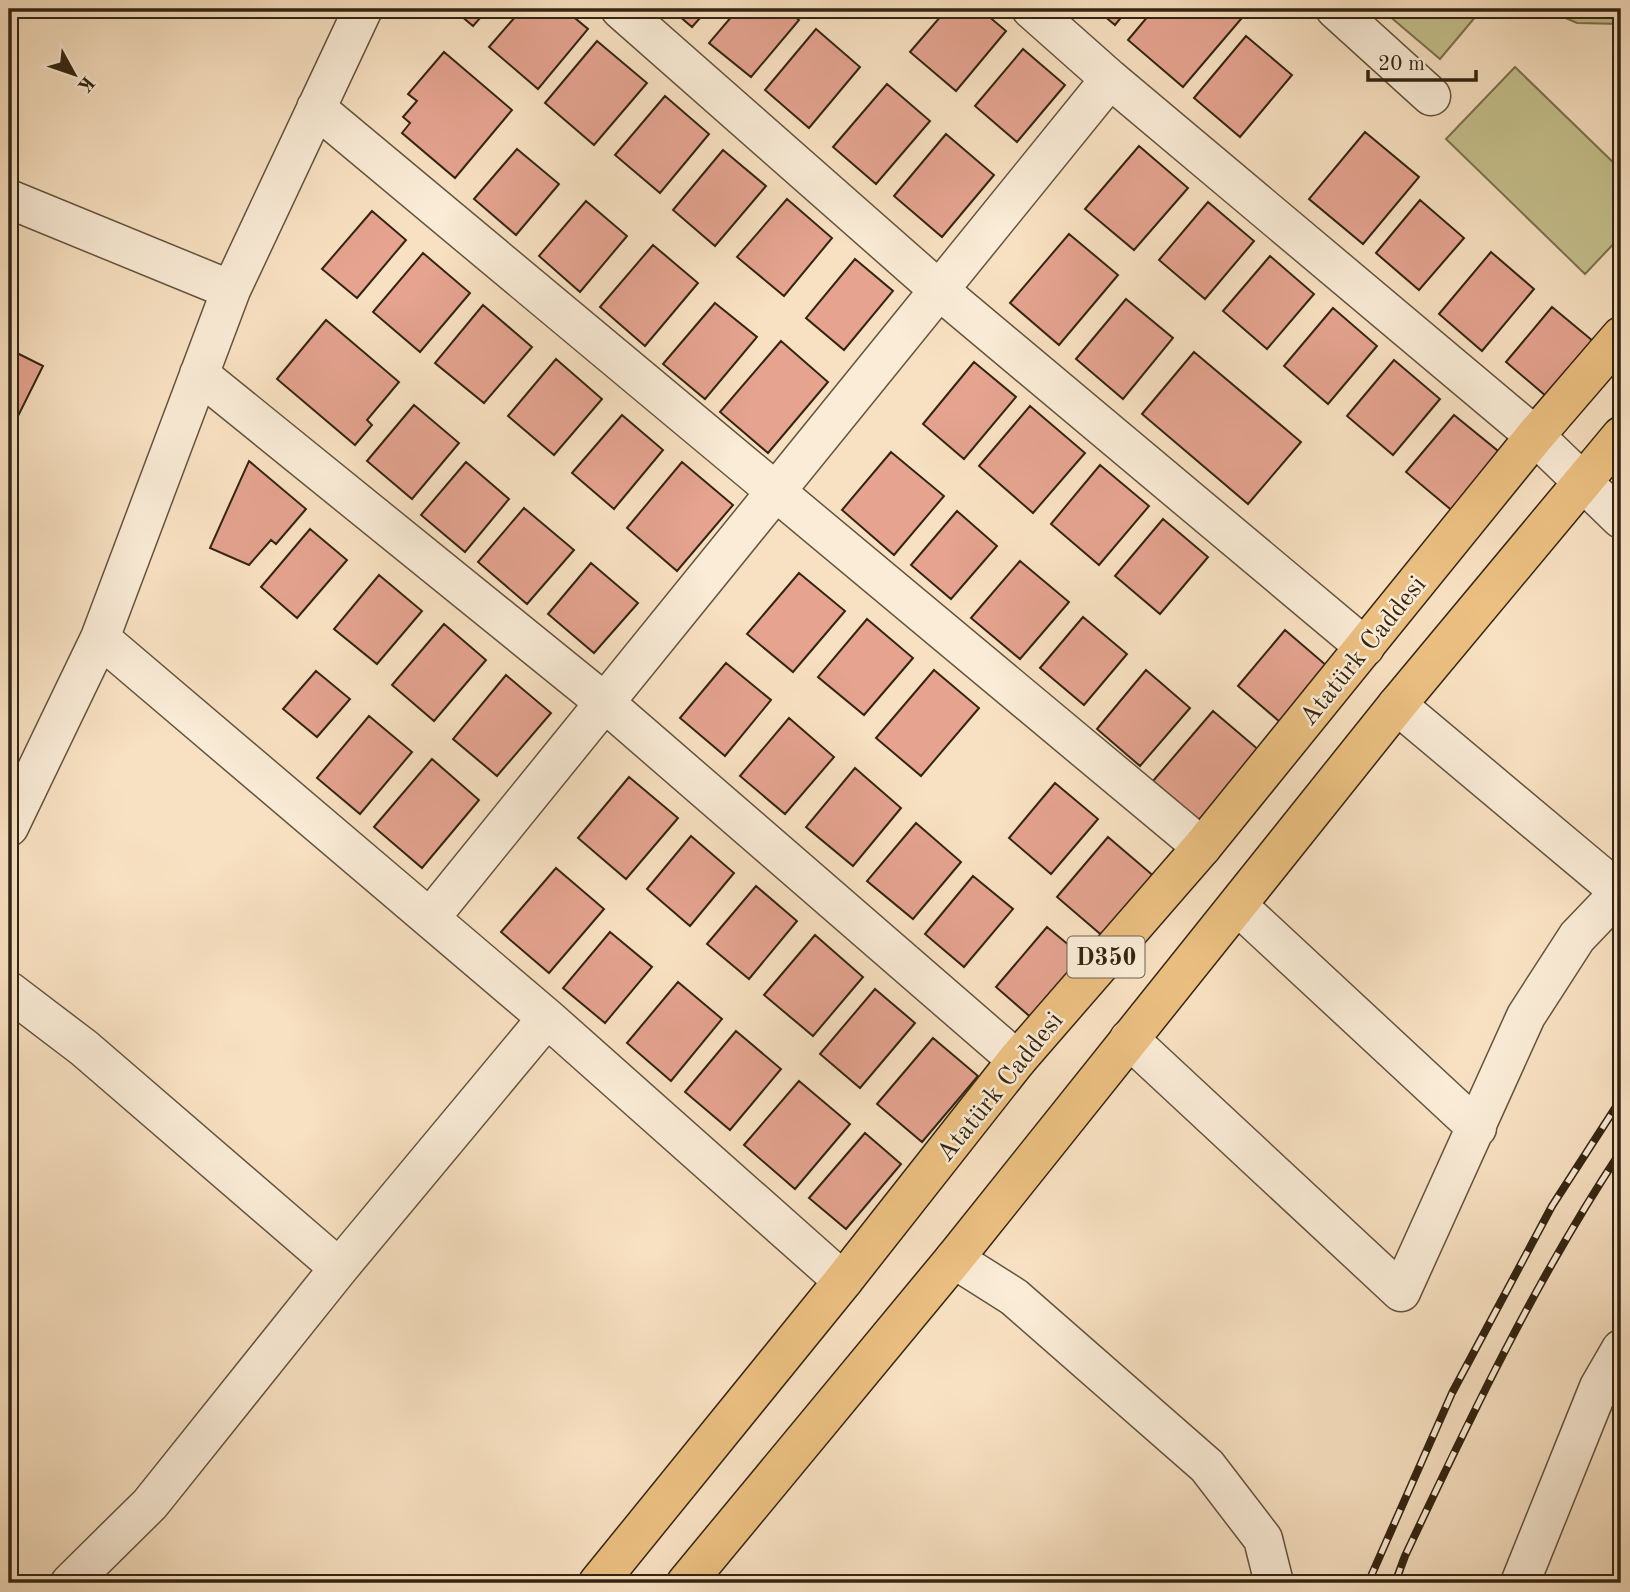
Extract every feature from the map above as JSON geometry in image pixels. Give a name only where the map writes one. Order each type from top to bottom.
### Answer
[{"type":"highway","name":"Atatürk Caddesi","points":[[598,1583],[843,1281],[1017,1060],[1202,847],[1535,436],[1621,336]]},
{"type":"highway","name":"D350","points":[[685,1583],[954,1259],[1397,705],[1621,436]]},
{"type":"street","points":[[9,827],[100,638],[231,290],[363,9]]},
{"type":"street","points":[[620,9],[939,290],[1365,648]]},
{"type":"street","points":[[1031,9],[1110,79],[1535,436],[1621,519]]},
{"type":"street","points":[[1335,9],[1431,96]]},
{"type":"street","points":[[430,918],[1110,79]]},
{"type":"street","points":[[316,108],[1202,847]]},
{"type":"street","points":[[9,199],[231,290]]},
{"type":"street","points":[[199,374],[604,702],[1017,1060]]},
{"type":"street","points":[[100,638],[548,1018],[843,1281]]},
{"type":"street","points":[[1129,1039],[1401,1292],[1526,1016],[1577,937],[1620,892],[1397,705]]},
{"type":"street","points":[[1238,906],[1477,1128]]},
{"type":"street","points":[[9,991],[84,1048],[339,1268]]},
{"type":"street","points":[[70,1583],[150,1504],[339,1268],[548,1018]]},
{"type":"street","points":[[954,1259],[1014,1297],[1207,1466],[1263,1539],[1274,1583]]},
{"type":"street","points":[[1520,1583],[1599,1387],[1621,1349]]},
{"type":"shaded area","points":[[1381,9],[1482,9],[1440,59]]},
{"type":"shaded area","points":[[1545,9],[1621,9],[1621,24],[1577,23]]},
{"type":"shaded area","points":[[1515,67],[1621,170],[1621,236],[1585,274],[1446,139]]},
{"type":"building","points":[[453,9],[488,9],[473,26]]},
{"type":"building","points":[[522,9],[564,9],[588,29],[538,89],[489,47]]},
{"type":"building","points":[[671,9],[708,9],[692,27]]},
{"type":"building","points":[[738,9],[786,9],[799,20],[751,77],[709,43]]},
{"type":"building","points":[[947,9],[980,9],[1006,31],[956,91],[910,52]]},
{"type":"building","points":[[1096,9],[1128,9],[1115,25]]},
{"type":"building","points":[[1154,9],[1244,9],[1247,12],[1183,87],[1128,40]]},
{"type":"building","points":[[816,29],[860,67],[809,128],[765,90]]},
{"type":"building","points":[[1246,36],[1292,75],[1240,137],[1194,98]]},
{"type":"building","points":[[597,41],[647,83],[594,145],[545,103]]},
{"type":"building","points":[[1023,49],[1065,85],[1017,142],[975,106]]},
{"type":"building","points":[[444,52],[512,110],[455,178],[402,133],[410,123],[403,117],[417,101],[408,94]]},
{"type":"building","points":[[887,84],[930,121],[876,184],[833,147]]},
{"type":"building","points":[[665,96],[709,134],[660,193],[615,155]]},
{"type":"building","points":[[1365,132],[1419,177],[1363,244],[1309,199]]},
{"type":"building","points":[[946,134],[994,175],[942,237],[894,196]]},
{"type":"building","points":[[1139,146],[1188,188],[1134,250],[1085,209]]},
{"type":"building","points":[[517,149],[559,184],[516,235],[474,199]]},
{"type":"building","points":[[723,150],[766,186],[715,246],[673,210]]},
{"type":"building","points":[[787,199],[832,238],[784,296],[737,257]]},
{"type":"building","points":[[1420,200],[1464,238],[1419,290],[1376,253]]},
{"type":"building","points":[[586,201],[627,236],[580,292],[539,256]]},
{"type":"building","points":[[1208,202],[1254,241],[1205,299],[1159,260]]},
{"type":"building","points":[[372,211],[406,240],[357,298],[322,269]]},
{"type":"building","points":[[1069,234],[1118,275],[1059,345],[1010,303]]},
{"type":"building","points":[[653,245],[698,283],[645,346],[600,307]]},
{"type":"building","points":[[1491,252],[1534,289],[1482,351],[1439,314]]},
{"type":"building","points":[[423,253],[470,293],[420,352],[373,312]]},
{"type":"building","points":[[1270,256],[1314,294],[1267,349],[1223,311]]},
{"type":"building","points":[[855,259],[893,291],[844,350],[806,318]]},
{"type":"building","points":[[1126,299],[1173,338],[1123,399],[1076,359]]},
{"type":"building","points":[[715,303],[757,337],[705,399],[663,364]]},
{"type":"building","points":[[483,305],[532,347],[484,403],[435,363]]},
{"type":"building","points":[[1552,307],[1593,341],[1546,396],[1506,362]]},
{"type":"building","points":[[1333,308],[1377,346],[1328,404],[1284,366]]},
{"type":"building","points":[[326,320],[399,382],[367,420],[372,425],[355,445],[277,379]]},
{"type":"building","points":[[781,341],[828,382],[768,453],[720,412]]},
{"type":"building","points":[[9,349],[43,366],[9,434]]},
{"type":"building","points":[[1194,352],[1301,442],[1248,504],[1142,414]]},
{"type":"building","points":[[556,359],[602,399],[554,455],[508,416]]},
{"type":"building","points":[[1394,360],[1440,399],[1393,455],[1347,416]]},
{"type":"building","points":[[974,362],[1016,397],[964,459],[923,424]]},
{"type":"building","points":[[414,405],[459,443],[412,499],[367,461]]},
{"type":"building","points":[[1030,406],[1085,453],[1033,513],[979,466]]},
{"type":"building","points":[[622,415],[663,450],[614,509],[572,473]]},
{"type":"building","points":[[1454,415],[1503,455],[1455,513],[1406,472]]},
{"type":"building","points":[[891,452],[944,496],[894,555],[842,510]]},
{"type":"building","points":[[249,461],[306,509],[276,544],[271,540],[249,565],[210,548]]},
{"type":"building","points":[[466,462],[509,499],[465,552],[421,515]]},
{"type":"building","points":[[682,462],[733,505],[677,571],[627,528]]},
{"type":"building","points":[[1100,465],[1149,506],[1099,565],[1051,524]]},
{"type":"building","points":[[524,508],[574,550],[527,604],[478,562]]},
{"type":"building","points":[[957,511],[997,546],[951,599],[911,565]]},
{"type":"building","points":[[1163,519],[1208,557],[1160,614],[1115,576]]},
{"type":"building","points":[[310,529],[347,560],[297,618],[261,587]]},
{"type":"building","points":[[1020,561],[1069,602],[1020,659],[971,618]]},
{"type":"building","points":[[591,563],[638,603],[594,653],[548,614]]},
{"type":"building","points":[[799,573],[845,611],[793,672],[747,634]]},
{"type":"building","points":[[379,575],[422,611],[377,664],[334,629]]},
{"type":"building","points":[[1083,617],[1127,654],[1084,705],[1040,668]]},
{"type":"building","points":[[867,619],[913,658],[864,715],[818,677]]},
{"type":"building","points":[[444,624],[486,660],[434,721],[392,685]]},
{"type":"building","points":[[1285,630],[1327,666],[1280,722],[1238,686]]},
{"type":"building","points":[[726,663],[771,700],[725,756],[680,718]]},
{"type":"building","points":[[934,670],[979,708],[921,776],[876,738]]},
{"type":"building","points":[[1146,670],[1190,708],[1140,766],[1097,729]]},
{"type":"building","points":[[316,671],[350,699],[317,737],[283,709]]},
{"type":"building","points":[[506,675],[551,713],[497,776],[453,739]]},
{"type":"building","points":[[1213,711],[1260,751],[1200,821],[1153,781]]},
{"type":"building","points":[[369,716],[412,752],[360,814],[317,778]]},
{"type":"building","points":[[789,718],[834,757],[785,814],[740,776]]},
{"type":"building","points":[[432,759],[479,800],[422,868],[374,827]]},
{"type":"building","points":[[855,768],[901,808],[853,866],[806,827]]},
{"type":"building","points":[[629,777],[678,818],[626,879],[578,838]]},
{"type":"building","points":[[1055,783],[1098,819],[1051,874],[1009,838]]},
{"type":"building","points":[[916,823],[961,862],[913,919],[867,881]]},
{"type":"building","points":[[691,836],[734,873],[690,926],[647,889]]},
{"type":"building","points":[[1108,837],[1156,878],[1105,938],[1057,897]]},
{"type":"building","points":[[556,868],[604,909],[549,973],[501,932]]},
{"type":"building","points":[[973,876],[1013,909],[964,967],[925,934]]},
{"type":"building","points":[[756,886],[797,921],[749,979],[707,944]]},
{"type":"building","points":[[1047,927],[1087,960],[1035,1021],[996,987]]},
{"type":"building","points":[[610,932],[652,967],[605,1023],[563,988]]},
{"type":"building","points":[[815,935],[863,977],[813,1036],[764,995]]},
{"type":"building","points":[[678,982],[722,1019],[671,1081],[627,1043]]},
{"type":"building","points":[[875,989],[915,1023],[860,1088],[820,1054]]},
{"type":"building","points":[[736,1031],[781,1069],[730,1130],[685,1092]]},
{"type":"building","points":[[933,1038],[978,1076],[922,1142],[877,1104]]},
{"type":"building","points":[[799,1081],[850,1124],[795,1189],[744,1145]]},
{"type":"building","points":[[865,1133],[901,1164],[846,1229],[809,1198]]},
{"type":"railway","points":[[1368,1583],[1452,1393],[1552,1206],[1621,1099]]},
{"type":"railway","points":[[1395,1583],[1429,1504],[1532,1299],[1621,1151]]}]
